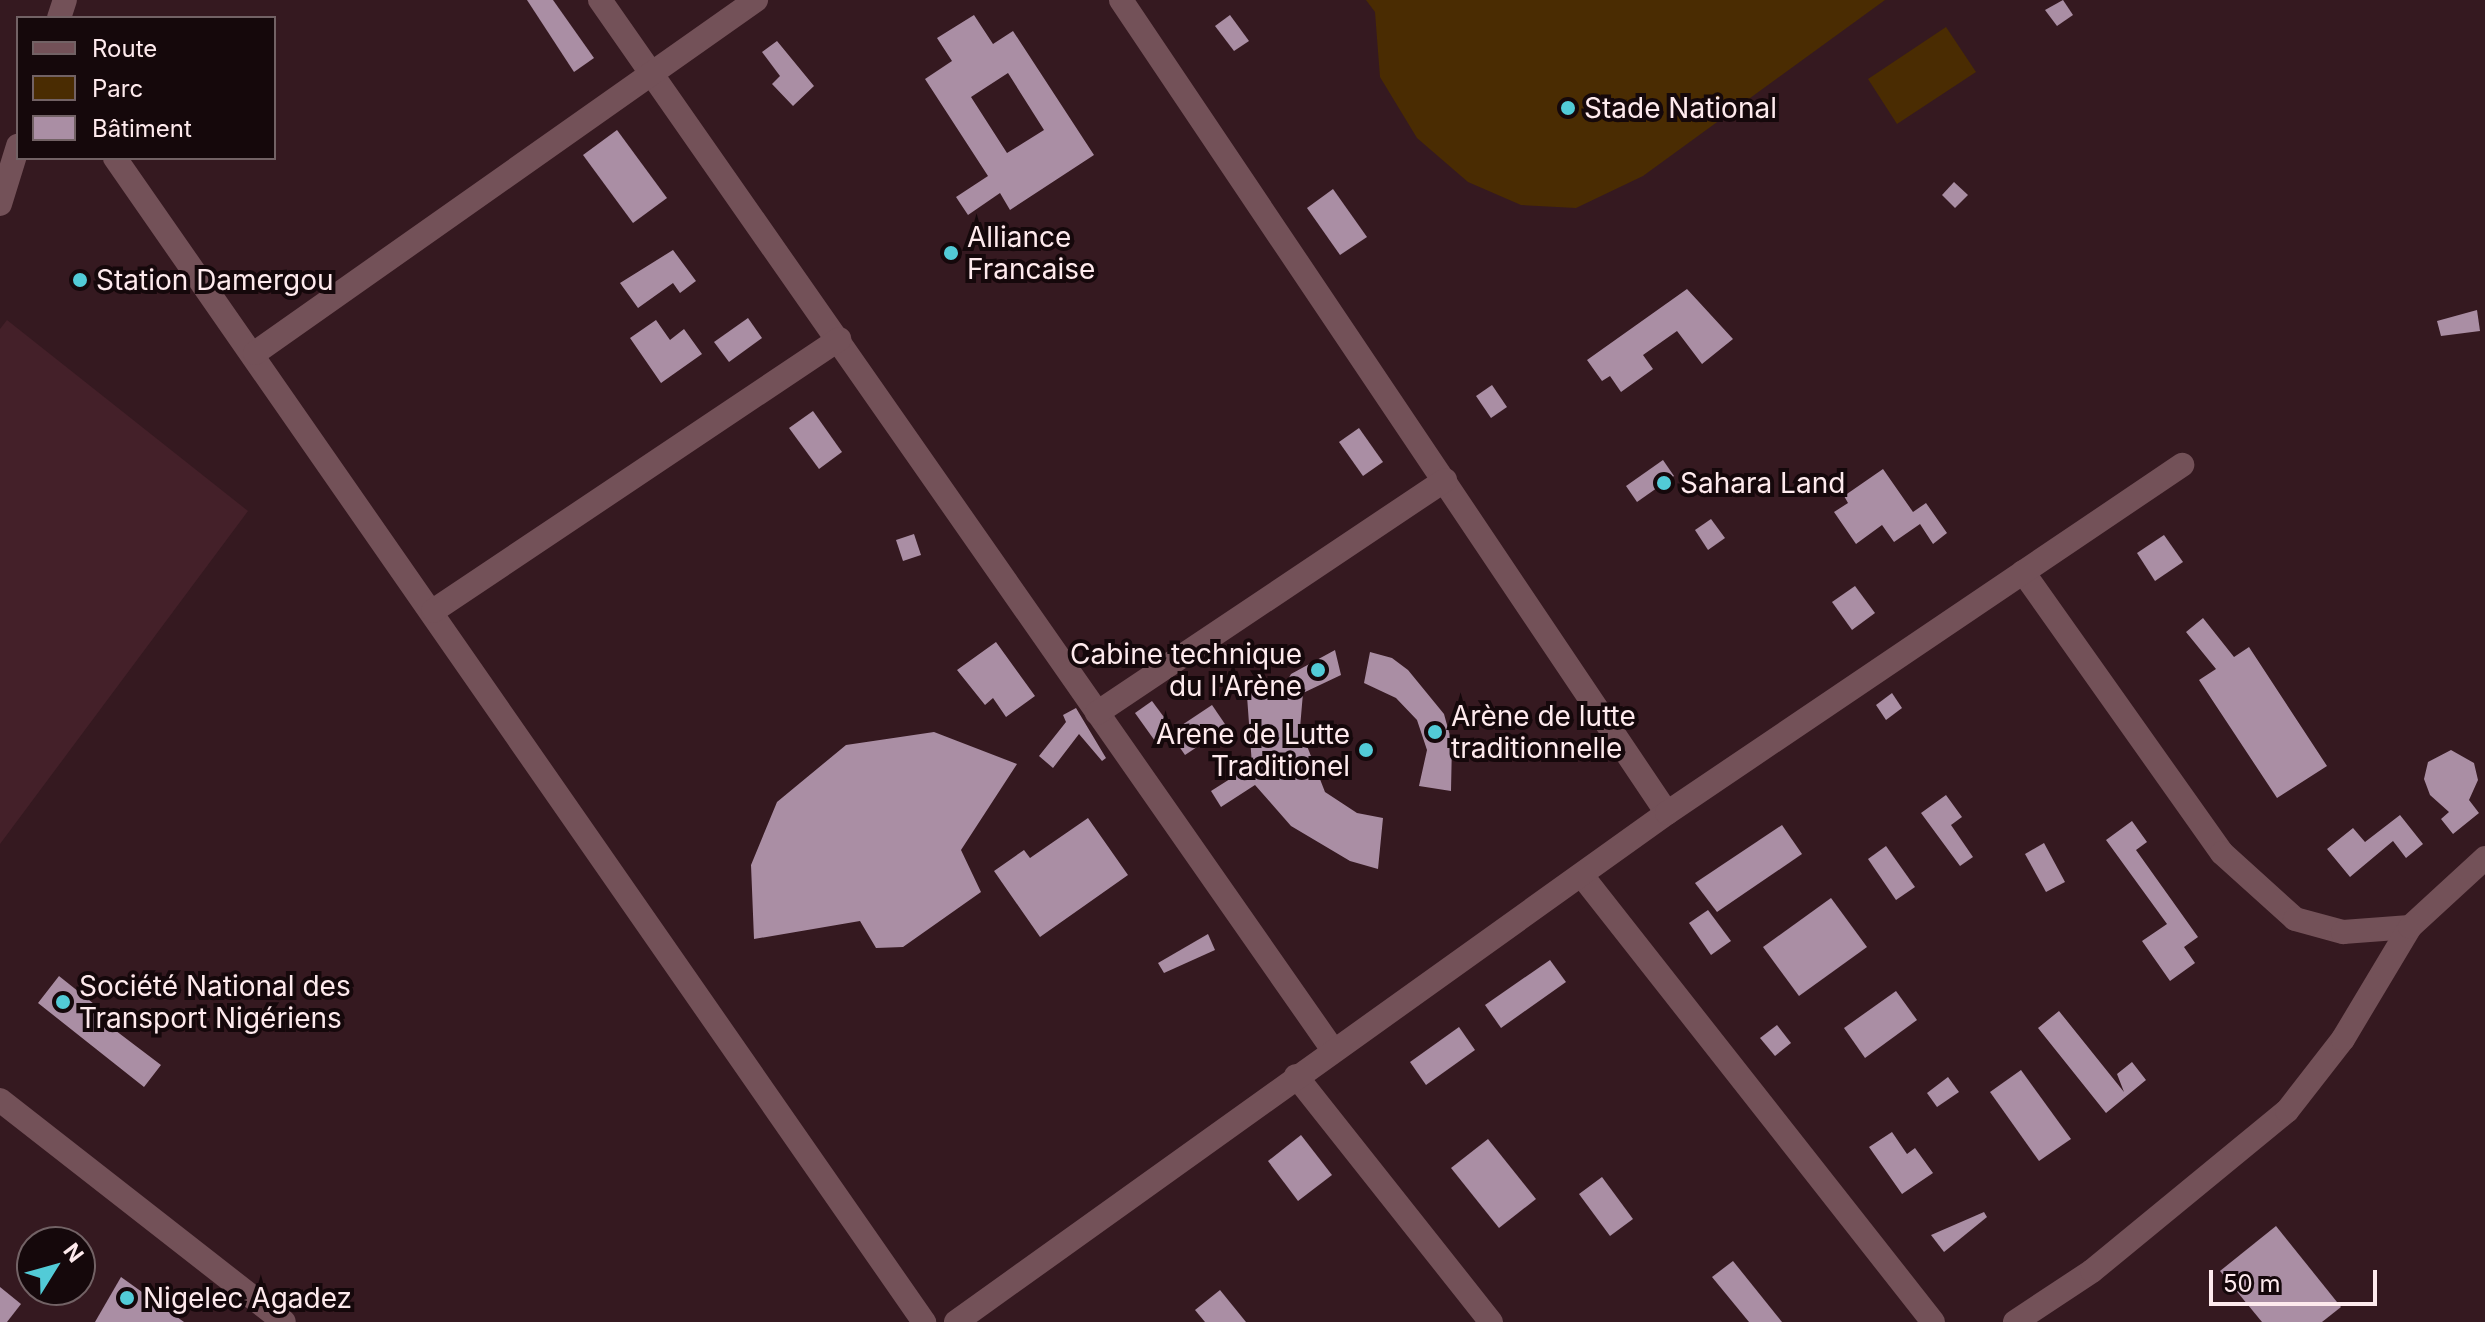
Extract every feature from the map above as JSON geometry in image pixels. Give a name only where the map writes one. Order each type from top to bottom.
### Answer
[{"type":"street","points":[[600,0],[653,70],[1333,1050]]},
{"type":"street","points":[[255,353],[756,0]]},
{"type":"street","points":[[1121,0],[1667,813]]},
{"type":"street","points":[[0,204],[16,152]]},
{"type":"street","points":[[116,160],[255,353],[924,1322]]},
{"type":"street","points":[[433,611],[839,339]]},
{"type":"street","points":[[956,1322],[1296,1076],[1583,877],[1667,813],[2182,465]]},
{"type":"street","points":[[1097,713],[1445,480]]},
{"type":"street","points":[[2023,572],[2222,853],[2295,919],[2343,932],[2410,927]]},
{"type":"street","points":[[2015,1322],[2092,1271],[2287,1111],[2343,1039],[2410,927],[2485,858]]},
{"type":"street","points":[[1583,877],[1933,1322]]},
{"type":"street","points":[[1296,1076],[1491,1322]]},
{"type":"street","points":[[0,1100],[284,1322]]},
{"type":"shaded area","points":[[7,320],[248,511],[0,844],[0,329]]},
{"type":"green space","name":"Stade National","points":[[1366,0],[1885,0],[1643,176],[1576,208],[1521,205],[1468,182],[1417,138],[1380,77],[1375,12]]},
{"type":"green space","points":[[1946,27],[1976,72],[1897,124],[1868,79]]},
{"type":"building","points":[[527,0],[553,0],[594,58],[574,72]]},
{"type":"building","points":[[2063,0],[2073,15],[2057,26],[2045,10]]},
{"type":"building","points":[[974,15],[993,44],[1013,31],[1094,155],[1010,210],[1000,193],[968,215],[956,197],[988,176],[925,79],[952,61],[937,38]],"holes":[[[1008,73],[1044,130],[1007,153],[971,97]]]},
{"type":"building","points":[[1230,15],[1249,41],[1234,51],[1215,26]]},
{"type":"building","points":[[777,41],[814,86],[793,106],[772,84],[780,76],[762,52]]},
{"type":"building","points":[[617,130],[667,198],[633,223],[583,155]]},
{"type":"building","points":[[1954,182],[1968,195],[1955,208],[1942,195]]},
{"type":"building","points":[[1333,189],[1367,237],[1340,255],[1307,208]]},
{"type":"building","points":[[673,250],[696,281],[680,293],[673,283],[638,308],[620,283]]},
{"type":"building","points":[[1687,289],[1733,339],[1702,364],[1677,331],[1643,355],[1653,369],[1621,392],[1610,376],[1602,381],[1587,360]]},
{"type":"building","points":[[2477,310],[2480,331],[2441,336],[2437,321]]},
{"type":"building","points":[[748,318],[762,338],[729,362],[714,342]]},
{"type":"building","points":[[656,320],[670,340],[684,329],[702,354],[661,383],[630,338]]},
{"type":"building","points":[[1492,385],[1507,407],[1491,418],[1476,396]]},
{"type":"building","points":[[813,411],[842,452],[819,469],[789,428]]},
{"type":"building","points":[[1359,428],[1383,462],[1363,476],[1339,442]]},
{"type":"building","points":[[1663,460],[1674,476],[1637,502],[1626,486]]},
{"type":"building","points":[[1883,469],[1913,512],[1926,503],[1947,533],[1933,544],[1920,524],[1894,542],[1882,525],[1856,544],[1834,512],[1848,503],[1844,496]]},
{"type":"building","points":[[1711,519],[1725,538],[1708,550],[1695,530]]},
{"type":"building","points":[[914,534],[921,555],[903,561],[896,540]]},
{"type":"building","points":[[2164,535],[2183,562],[2155,581],[2137,553]]},
{"type":"building","points":[[1855,586],[1875,613],[1852,630],[1832,602]]},
{"type":"building","points":[[2203,618],[2234,657],[2249,647],[2327,766],[2277,798],[2199,680],[2216,669],[2186,632]]},
{"type":"building","points":[[996,642],[1035,696],[1006,717],[993,698],[985,705],[957,670]]},
{"type":"building","points":[[1335,650],[1341,675],[1303,693],[1300,728],[1325,792],[1357,813],[1383,818],[1378,869],[1350,861],[1291,826],[1255,785],[1221,807],[1211,791],[1252,765],[1247,696],[1253,687],[1277,699],[1291,674]]},
{"type":"building","name":"Arène de lutte traditionnelle","points":[[1370,652],[1392,658],[1408,670],[1444,714],[1452,743],[1451,791],[1419,786],[1427,750],[1417,720],[1396,698],[1364,683]]},
{"type":"building","points":[[1892,693],[1902,708],[1886,720],[1876,705]]},
{"type":"building","points":[[1152,701],[1172,728],[1155,741],[1135,713]]},
{"type":"building","points":[[1212,705],[1227,727],[1185,755],[1170,733]]},
{"type":"building","points":[[1076,708],[1106,758],[1102,761],[1079,734],[1053,768],[1039,756],[1066,722],[1063,715]]},
{"type":"building","points":[[934,732],[1017,764],[961,850],[981,892],[903,947],[876,948],[860,921],[754,939],[751,865],[777,802],[846,745]]},
{"type":"building","points":[[2451,750],[2474,763],[2478,780],[2469,800],[2479,813],[2453,834],[2441,819],[2449,812],[2430,795],[2424,779],[2428,762]]},
{"type":"building","points":[[1946,795],[1962,817],[1951,825],[1973,857],[1960,866],[1921,813]]},
{"type":"building","points":[[2400,815],[2423,844],[2406,858],[2393,841],[2350,877],[2327,849],[2353,828],[2365,842]]},
{"type":"building","points":[[1088,818],[1128,875],[1040,937],[994,871],[1024,850],[1030,858]]},
{"type":"building","points":[[2132,821],[2147,842],[2136,850],[2198,937],[2184,947],[2195,963],[2170,981],[2142,941],[2167,924],[2106,840]]},
{"type":"building","points":[[1782,825],[1802,854],[1717,912],[1695,883]]},
{"type":"building","points":[[2044,843],[2065,882],[2046,892],[2025,854]]},
{"type":"building","points":[[1886,846],[1915,887],[1896,900],[1868,859]]},
{"type":"building","points":[[1831,898],[1867,947],[1799,996],[1763,947]]},
{"type":"building","points":[[1708,910],[1731,941],[1711,955],[1689,923]]},
{"type":"building","points":[[1208,934],[1215,950],[1164,973],[1158,963]]},
{"type":"building","points":[[1550,960],[1566,982],[1501,1028],[1485,1005]]},
{"type":"building","points":[[59,976],[104,1012],[99,1018],[161,1065],[144,1087],[38,1003]]},
{"type":"building","points":[[1896,991],[1917,1020],[1865,1058],[1844,1028]]},
{"type":"building","points":[[2059,1011],[2124,1092],[2117,1074],[2132,1062],[2146,1080],[2106,1113],[2038,1028]]},
{"type":"building","points":[[1777,1025],[1791,1043],[1775,1056],[1760,1038]]},
{"type":"building","points":[[1459,1027],[1475,1050],[1426,1085],[1410,1062]]},
{"type":"building","points":[[2021,1070],[2071,1139],[2039,1161],[1990,1092]]},
{"type":"building","points":[[1948,1077],[1959,1092],[1937,1107],[1927,1093]]},
{"type":"building","points":[[1892,1132],[1907,1154],[1915,1148],[1933,1173],[1902,1194],[1869,1147]]},
{"type":"building","points":[[1301,1135],[1332,1175],[1298,1201],[1268,1161]]},
{"type":"building","points":[[1488,1139],[1536,1199],[1499,1228],[1451,1168]]},
{"type":"building","points":[[1602,1177],[1633,1219],[1610,1236],[1579,1194]]},
{"type":"building","points":[[1984,1212],[1987,1217],[1944,1252],[1931,1235]]},
{"type":"building","points":[[2276,1226],[2341,1307],[2322,1322],[2262,1322],[2220,1271]]},
{"type":"building","points":[[1733,1261],[1782,1322],[1749,1322],[1712,1277]]},
{"type":"building","points":[[121,1277],[184,1322],[95,1322]]},
{"type":"building","points":[[0,1287],[16,1300],[16,1306],[19,1306],[7,1322],[0,1322]]},
{"type":"building","points":[[1220,1290],[1246,1322],[1205,1322],[1195,1310]]},
{"type":"place","name":"Stade National","points":[[1568,108]]},
{"type":"place","name":"Alliance Francaise","points":[[951,253]]},
{"type":"place","name":"Station Damergou","points":[[80,280]]},
{"type":"place","name":"Sahara Land","points":[[1664,483]]},
{"type":"place","name":"Cabine technique du l'Arène","points":[[1318,670]]},
{"type":"place","name":"Arène de lutte traditionnelle","points":[[1435,732]]},
{"type":"place","name":"Arene de Lutte Traditionel","points":[[1366,750]]},
{"type":"place","name":"Société National des Transport Nigériens","points":[[63,1002]]},
{"type":"place","name":"Nigelec Agadez","points":[[127,1298]]}]
